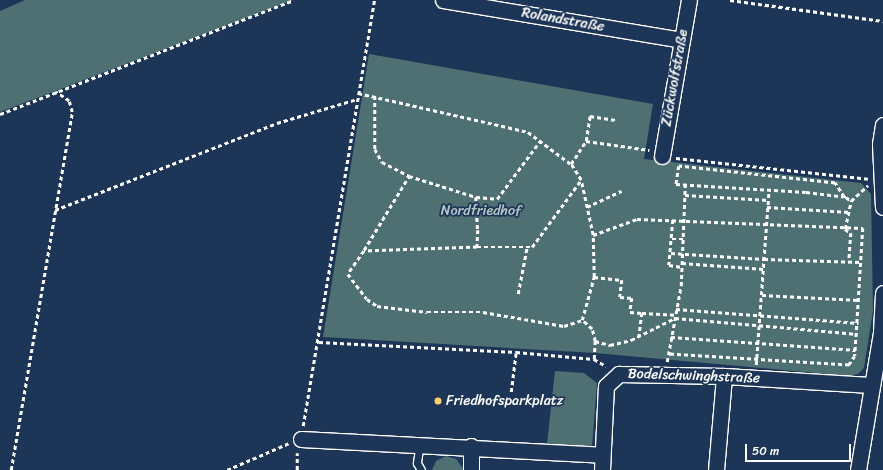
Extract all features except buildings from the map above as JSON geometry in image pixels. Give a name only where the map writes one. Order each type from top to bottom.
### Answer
[{"type":"street","name":"Rolandstraße","points":[[443,0],[682,40]]},
{"type":"street","name":"Zückwolfstraße","points":[[662,153],[689,0]]},
{"type":"street","points":[[883,125],[880,144],[883,207]]},
{"type":"street","points":[[858,470],[881,332],[883,293]]},
{"type":"street","name":"Bodelschwinghstraße","points":[[602,470],[606,386],[618,374],[754,377],[871,385]]},
{"type":"street","points":[[716,470],[724,376]]},
{"type":"street","points":[[301,439],[420,443],[602,455]]},
{"type":"street","points":[[471,446],[471,470]]},
{"type":"lane","points":[[420,443],[417,463],[421,470]]},
{"type":"path","points":[[0,114],[294,0]]},
{"type":"path","points":[[227,470],[301,439],[319,342],[374,0]]},
{"type":"path","points":[[730,0],[883,21]]},
{"type":"path","points":[[12,470],[72,112],[69,101],[56,92]]},
{"type":"path","points":[[358,92],[528,132],[571,164],[581,180],[593,235],[594,277],[582,320]]},
{"type":"path","points":[[375,96],[375,149],[382,162],[410,176],[476,197],[497,199],[540,141]]},
{"type":"path","points":[[55,210],[277,123],[357,99]]},
{"type":"path","points":[[571,164],[586,141],[590,116],[616,120]]},
{"type":"path","points":[[586,141],[662,153],[873,180],[851,201],[845,229]]},
{"type":"path","points":[[844,197],[835,183],[679,166],[676,184],[769,188],[844,197],[851,201]]},
{"type":"path","points":[[410,176],[364,251],[348,274],[367,300],[377,306],[427,312],[483,312],[564,326],[582,320]]},
{"type":"path","points":[[364,251],[476,247],[532,247],[581,180]]},
{"type":"path","points":[[664,374],[669,354],[682,265],[682,220],[685,185]]},
{"type":"path","points":[[754,377],[761,316],[769,188]]},
{"type":"path","points":[[587,207],[622,191]]},
{"type":"path","points":[[685,196],[768,200]]},
{"type":"path","points":[[476,197],[476,247]]},
{"type":"path","points":[[767,207],[849,212]]},
{"type":"path","points":[[593,235],[637,219],[682,220],[766,226],[845,229],[863,228],[856,350],[853,361],[844,366],[669,354]]},
{"type":"path","points":[[673,220],[670,265],[764,269]]},
{"type":"path","points":[[845,229],[851,233],[849,261]]},
{"type":"path","points":[[672,238],[683,239]]},
{"type":"path","points":[[518,294],[527,247]]},
{"type":"path","points":[[670,253],[764,259],[861,262]]},
{"type":"path","points":[[594,277],[622,280],[620,297],[632,298],[630,312],[857,334]]},
{"type":"path","points":[[762,295],[859,300]]},
{"type":"path","points":[[676,309],[858,323]]},
{"type":"path","points":[[639,336],[642,313]]},
{"type":"path","points":[[595,341],[610,345],[639,336],[675,316]]},
{"type":"path","points":[[319,342],[516,352],[594,359],[595,341],[592,329],[582,320]]},
{"type":"path","points":[[671,337],[856,350]]},
{"type":"path","points":[[511,392],[516,352]]},
{"type":"green space","points":[[25,0],[293,0],[0,112],[0,11]]},
{"type":"green space","name":"Nordfriedhof","points":[[369,54],[653,104],[644,159],[861,183],[871,194],[873,311],[864,368],[858,374],[849,376],[595,353],[323,337]]},
{"type":"green space","points":[[555,371],[584,373],[597,383],[592,446],[547,444]]},
{"type":"green space","points":[[446,456],[456,459],[464,470],[432,470],[436,461]]},
{"type":"place","name":"Friedhofsparkplatz","points":[[438,401]]}]
